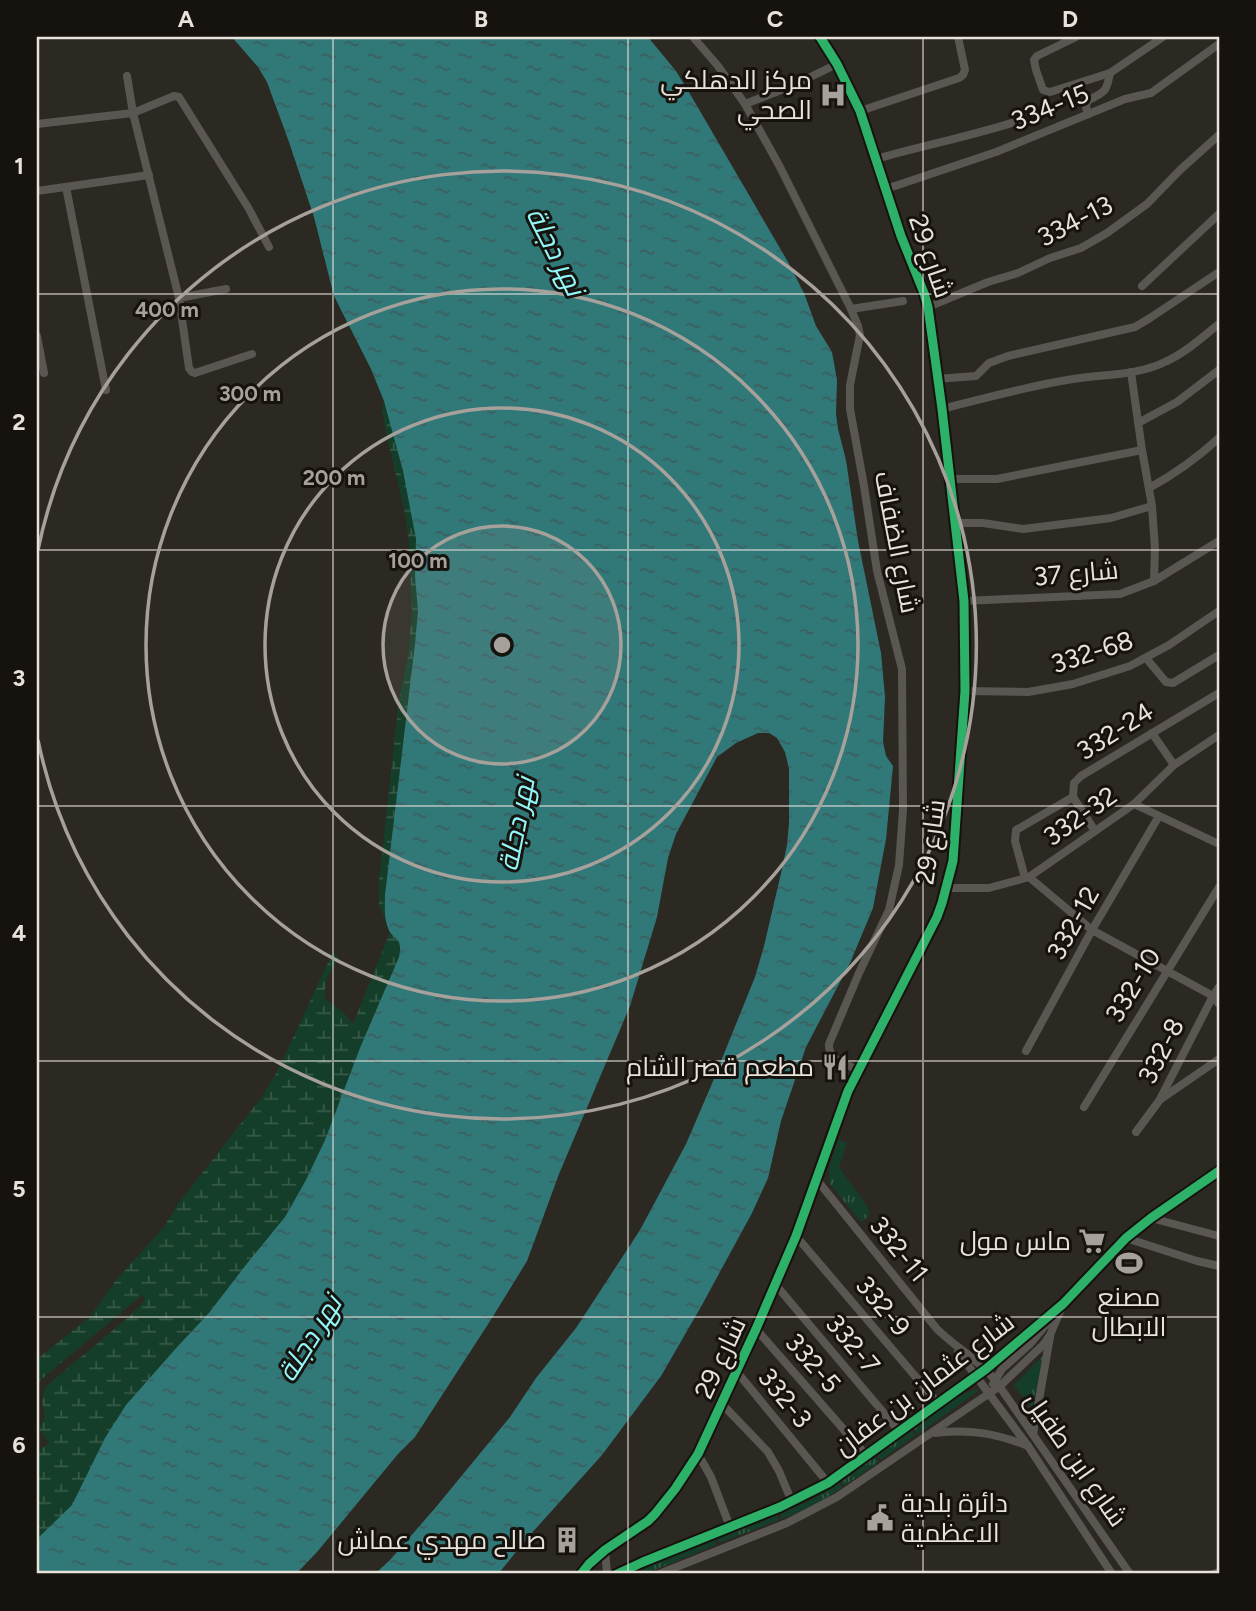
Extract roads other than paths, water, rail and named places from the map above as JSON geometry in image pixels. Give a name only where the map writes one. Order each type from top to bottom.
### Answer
[{"type":"street","name":"شارع الضفاف","points":[[692,37],[718,66],[744,104],[780,167],[858,326],[859,335],[850,385],[850,410],[877,571],[902,669],[903,810],[899,865],[889,910],[829,1044],[831,1056],[858,1070]]},
{"type":"street","name":"شارع 29","points":[[581,1574],[605,1549],[655,1514],[698,1454],[757,1329],[796,1236],[842,1104],[937,917],[953,861],[965,691],[964,601],[928,307],[901,236],[860,111],[837,64],[820,37]]},
{"type":"street","points":[[860,111],[963,75],[965,70],[958,37]]},
{"type":"street","points":[[1076,37],[1034,60],[1043,90],[1050,92],[1110,73],[1163,37]]},
{"type":"street","name":"334-15","points":[[886,188],[996,152],[1125,99],[1151,93],[1219,44]]},
{"type":"street","points":[[744,104],[794,85],[837,64]]},
{"type":"street","points":[[1089,114],[1086,108],[1087,100],[1103,93],[1110,73]]},
{"type":"street","points":[[127,76],[133,113],[179,298],[189,368],[195,373],[252,354]]},
{"type":"street","points":[[37,124],[133,113],[174,96],[179,97],[249,209],[268,247]]},
{"type":"street","points":[[876,159],[1021,120]]},
{"type":"street","name":"334-13","points":[[928,307],[1081,248],[1107,233],[1147,204],[1219,135]]},
{"type":"street","points":[[37,191],[149,175]]},
{"type":"street","points":[[66,187],[106,390]]},
{"type":"street","points":[[1142,285],[1219,214]]},
{"type":"street","points":[[937,379],[976,376],[989,363],[1008,356],[1135,327],[1219,272]]},
{"type":"street","points":[[179,298],[226,289]]},
{"type":"street","points":[[851,309],[903,301]]},
{"type":"street","points":[[942,409],[995,395],[1073,379],[1131,372],[1166,363],[1219,324]]},
{"type":"street","points":[[37,336],[44,373]]},
{"type":"street","points":[[1138,423],[1177,402],[1219,370]]},
{"type":"street","points":[[1131,372],[1152,506],[1154,581]]},
{"type":"street","points":[[1149,488],[1182,469],[1219,438]]},
{"type":"street","points":[[950,479],[998,479],[1142,450]]},
{"type":"street","points":[[955,523],[983,523],[1023,529],[1111,518],[1152,506]]},
{"type":"street","name":"شارع 37","points":[[964,601],[1121,594],[1154,581],[1219,541]]},
{"type":"street","name":"332-68","points":[[965,691],[1028,692],[1073,684],[1130,666],[1169,645],[1219,611]]},
{"type":"street","points":[[1146,658],[1166,682],[1173,683],[1219,655]]},
{"type":"street","name":"332-24","points":[[1027,878],[1015,841],[1016,830],[1073,797],[1077,779],[1219,693]]},
{"type":"street","points":[[1152,733],[1174,765]]},
{"type":"street","name":"332-32","points":[[946,888],[989,888],[1027,878],[1134,804],[1174,765],[1219,735]]},
{"type":"street","points":[[1073,797],[1095,831]]},
{"type":"street","points":[[1134,804],[1219,844]]},
{"type":"street","name":"332-12","points":[[1026,1051],[1092,930],[1159,816]]},
{"type":"street","points":[[1027,878],[1092,930],[1213,996],[1219,1004]]},
{"type":"street","name":"332-10","points":[[1084,1107],[1219,887]]},
{"type":"street","name":"332-8","points":[[1136,1132],[1158,1101],[1219,987]]},
{"type":"street","points":[[1158,1101],[1219,1059]]},
{"type":"street","name":"شارع عثمان بن عفان","points":[[617,1574],[792,1502],[828,1483],[986,1369],[1063,1304],[1126,1238],[1219,1171]]},
{"type":"street","name":"332-11","points":[[817,1180],[976,1376]]},
{"type":"street","points":[[1151,1218],[1219,1236]]},
{"type":"street","name":"332-9","points":[[796,1236],[938,1403]]},
{"type":"street","points":[[1126,1238],[1219,1266]]},
{"type":"street","name":"332-7","points":[[775,1284],[899,1432]]},
{"type":"street","points":[[997,1383],[1002,1369],[1030,1344],[1063,1304]]},
{"type":"street","name":"شارع عثمان بن عفان","points":[[659,1574],[822,1507],[990,1393],[997,1383],[1037,1352],[1050,1335],[1063,1304]]},
{"type":"street","name":"332-5","points":[[757,1329],[866,1455]]},
{"type":"street","points":[[1033,1434],[1050,1335]]},
{"type":"street","name":"332-11","points":[[951,1342],[986,1369]]},
{"type":"street","name":"شارع ابن طفيل","points":[[986,1369],[1130,1574]]},
{"type":"street","name":"332-3","points":[[737,1372],[828,1483]]},
{"type":"street","name":"شارع ابن طفيل","points":[[976,1376],[1028,1446],[1112,1574]]},
{"type":"street","points":[[722,1404],[768,1452],[792,1502]]},
{"type":"street","points":[[932,1433],[981,1432],[1028,1446]]},
{"type":"street","points":[[698,1454],[722,1502],[730,1527]]},
{"type":"street","points":[[605,1549],[607,1574]]},
{"type":"street","points":[[1213,1574],[1219,1572]]},
{"type":"water","name":"نهر دجلة","points":[[232,37],[648,37],[676,71],[788,262],[804,293],[816,326],[832,352],[837,380],[838,429],[881,653],[885,697],[883,742],[886,756],[893,766],[886,839],[873,908],[850,963],[806,1047],[781,1121],[768,1178],[702,1305],[661,1376],[602,1455],[498,1574],[375,1574],[436,1507],[510,1417],[536,1378],[576,1328],[640,1230],[686,1144],[755,977],[787,845],[789,769],[785,752],[777,738],[769,733],[758,733],[736,743],[717,757],[676,834],[668,858],[657,917],[630,1006],[559,1174],[527,1261],[415,1437],[317,1552],[296,1574],[37,1574],[37,1539],[72,1505],[105,1438],[126,1405],[209,1313],[285,1217],[325,1140],[400,950],[398,941],[387,925],[385,895],[418,611],[416,539],[403,471],[384,401],[334,296],[314,217],[267,82],[258,67]]},
{"type":"place","name":"مركز الدهلكي الصحي","points":[[833,95]]},
{"type":"place","name":"مطعم قصر الشام","points":[[835,1067]]},
{"type":"place","name":"ماس مول","points":[[1092,1241]]},
{"type":"place","name":"مصنع الابطال","points":[[1129,1263]]},
{"type":"place","name":"دائرة بلدية الاعظمية","points":[[880,1518]]},
{"type":"place","name":"صالح مهدي عماش","points":[[567,1540]]}]
